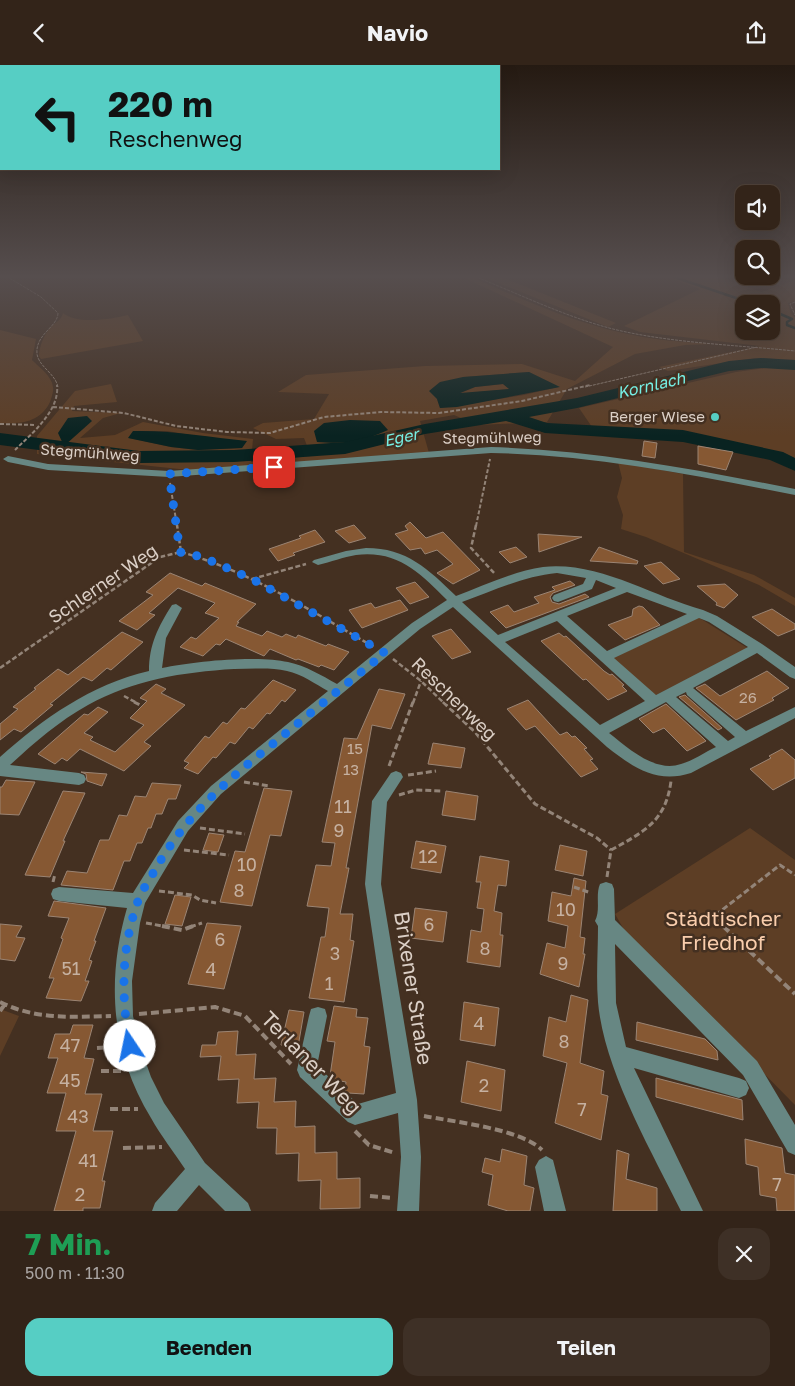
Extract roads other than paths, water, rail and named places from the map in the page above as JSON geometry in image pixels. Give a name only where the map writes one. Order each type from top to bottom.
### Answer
[{"type":"street","name":"Stegmühlweg","points":[[11,455],[48,467],[169,474],[491,450],[525,450],[592,455],[795,492]]},
{"type":"street","points":[[318,563],[340,555],[366,551],[382,551],[397,555],[425,574],[496,641],[599,732],[645,765],[660,771],[672,773],[686,769],[795,712]]},
{"type":"street","points":[[240,1211],[198,1170],[157,1110],[143,1082],[130,1046],[124,1016],[123,981],[131,923],[140,896],[183,826],[216,791],[385,653],[404,635],[454,601],[504,582],[541,571],[578,572],[593,575],[699,613],[713,619],[758,647],[795,674]]},
{"type":"street","points":[[558,598],[588,586],[593,575]]},
{"type":"street","points":[[496,641],[559,617],[628,587]]},
{"type":"street","points":[[156,674],[155,658],[158,636],[176,608]]},
{"type":"street","points":[[606,657],[699,613]]},
{"type":"street","points":[[559,617],[606,657],[727,748]]},
{"type":"street","points":[[599,732],[758,647]]},
{"type":"street","points":[[0,766],[34,736],[66,712],[111,689],[156,674],[211,665],[257,664],[294,668],[338,690]]},
{"type":"street","points":[[692,692],[745,738]]},
{"type":"street","points":[[0,770],[78,779]]},
{"type":"street","name":"Brixener Straße","points":[[396,777],[380,801],[373,884],[408,1106],[411,1157],[408,1211]]},
{"type":"street","points":[[605,893],[604,921],[607,1003],[618,1054],[641,1108],[692,1211]]},
{"type":"street","points":[[59,894],[140,896]]},
{"type":"street","points":[[604,921],[750,1068],[795,1145]]},
{"type":"street","points":[[318,1015],[307,1070],[355,1115],[408,1106]]},
{"type":"street","points":[[618,1054],[739,1088]]},
{"type":"street","points":[[546,1167],[555,1211]]},
{"type":"street","points":[[163,1211],[198,1170]]},
{"type":"water","points":[[529,372],[560,387],[457,407],[440,408],[437,399],[429,391],[440,382],[463,377]],"holes":[[[503,384],[509,389],[460,393],[475,387]]]},
{"type":"water","points":[[87,416],[92,421],[64,446],[58,433],[68,418]]},
{"type":"water","points":[[350,420],[380,421],[388,430],[353,441],[337,443],[317,442],[314,431],[324,423]]},
{"type":"water","points":[[133,431],[176,433],[247,441],[242,448],[198,450],[171,447],[128,438]]},
{"type":"waterway","name":"Eger","points":[[0,439],[139,457],[234,456],[345,448],[425,429],[577,403],[729,366],[761,363],[795,365]]},
{"type":"waterway","name":"Eger","points":[[510,416],[545,428],[683,436],[776,456],[795,465]]},
{"type":"place","name":"Berger Wiese","points":[[715,417]]},
{"type":"water label","name":"Kornlach","points":[[651,385]]},
{"type":"park label","name":"Städtischer Friedhof","points":[[723,931]]}]
